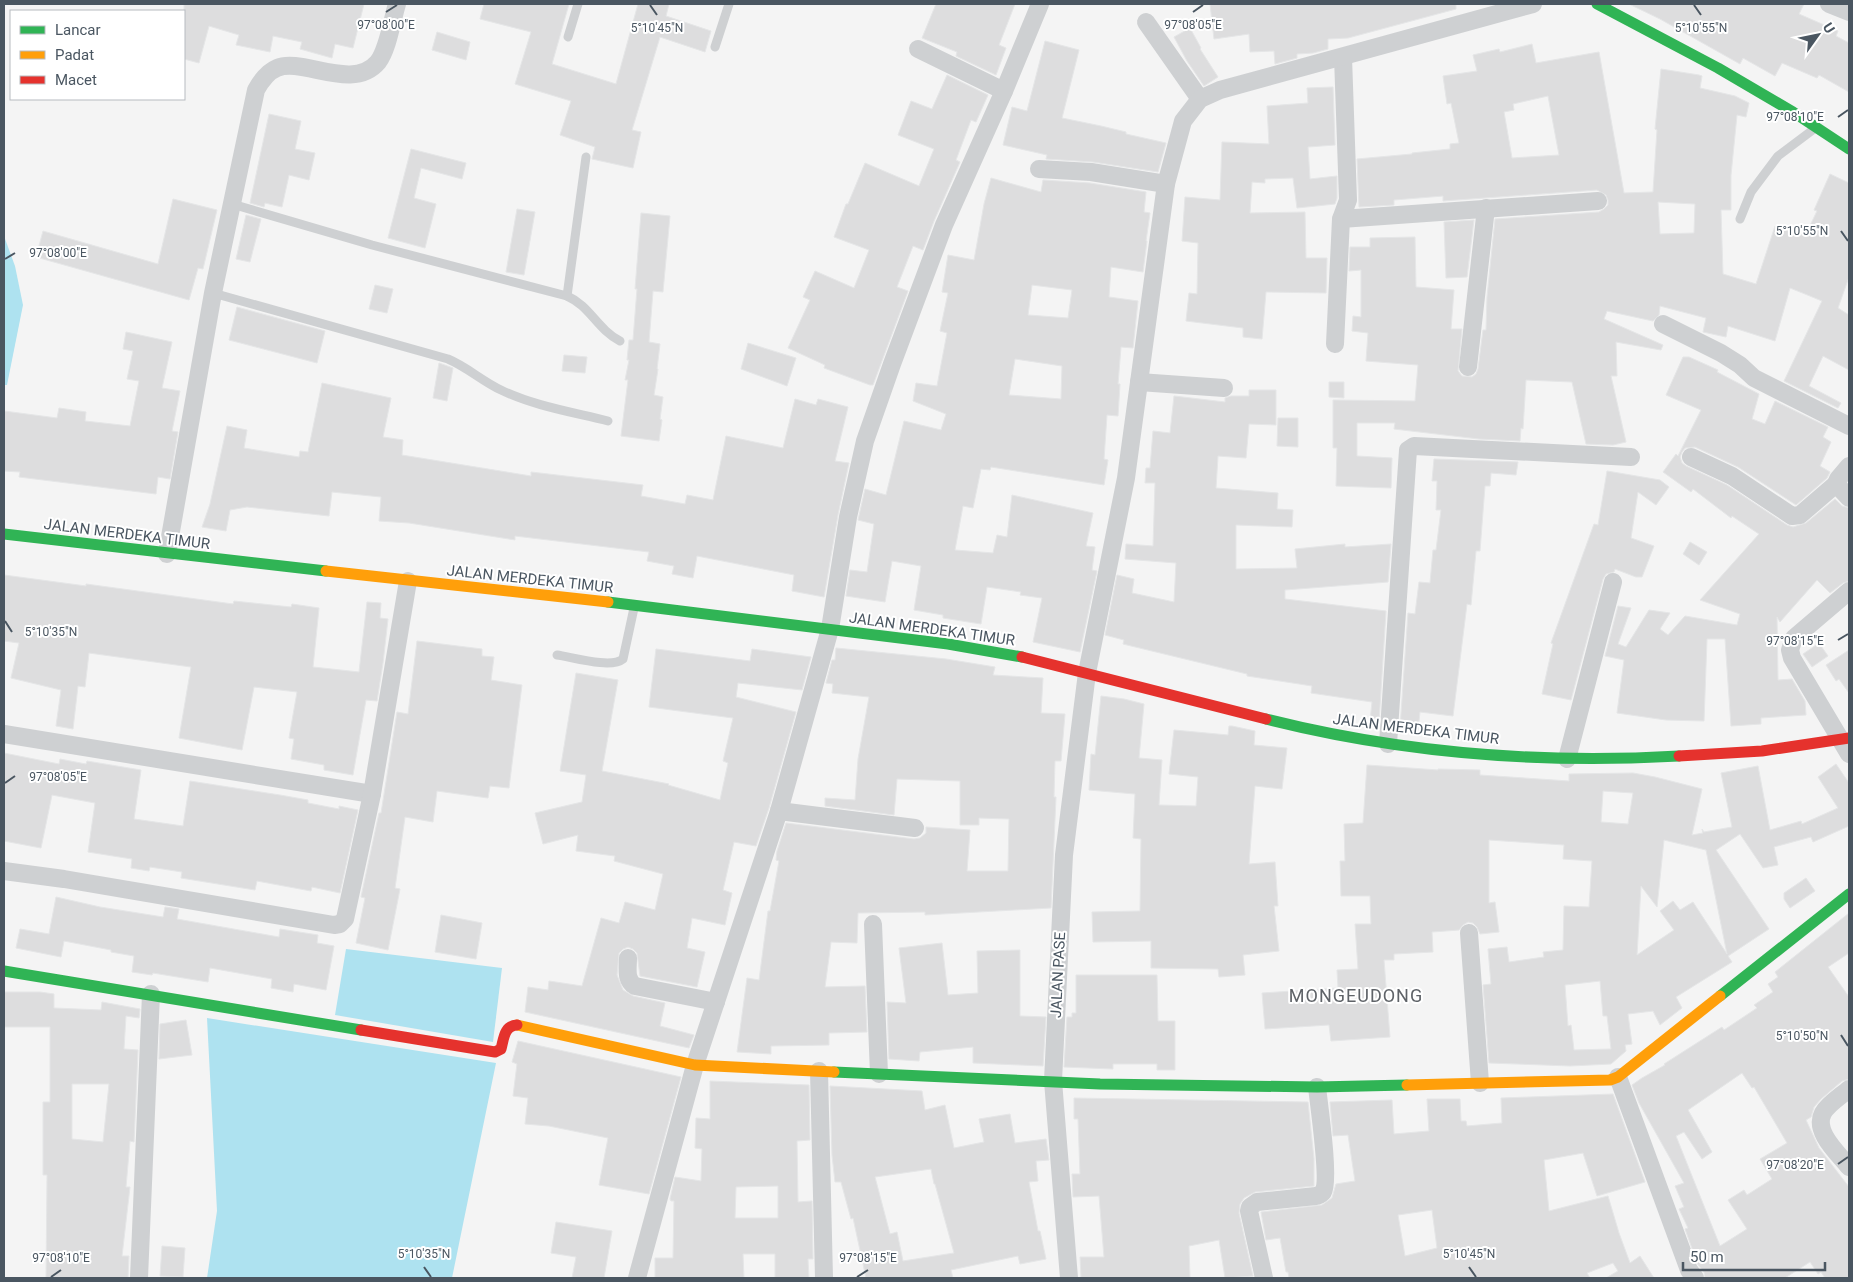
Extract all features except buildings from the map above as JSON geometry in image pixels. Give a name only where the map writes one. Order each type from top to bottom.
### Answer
[{"type":"main road","points":[[1597,4],[1718,68],[1793,112],[1849,149]]},
{"type":"main road","name":"JALAN MERDEKA TIMUR","points":[[4,534],[166,554],[635,606],[948,644],[1013,655],[1087,672],[1310,730],[1388,744],[1567,760],[1762,751],[1844,738]]},
{"type":"main road","points":[[4,971],[496,1052],[501,1048],[505,1031],[508,1027],[516,1025],[695,1065],[1110,1084],[1317,1087],[1610,1080],[1618,1077],[1849,894]]},
{"type":"street","points":[[166,554],[212,293],[256,90],[269,73],[278,68],[289,66],[340,74],[362,72],[370,68],[377,63],[384,52],[397,4]]},
{"type":"street","points":[[637,1278],[695,1065],[779,811],[830,629],[848,517],[865,441],[944,226],[1004,92],[1040,4]]},
{"type":"street","points":[[1146,22],[1200,99],[1240,84],[1534,4]]},
{"type":"street","points":[[1829,4],[1849,12]]},
{"type":"street","points":[[918,49],[1004,92]]},
{"type":"street","points":[[1335,344],[1341,219],[1348,200],[1342,57]]},
{"type":"street","name":"JALAN PASE","points":[[1069,1278],[1052,1081],[1064,855],[1087,672],[1126,478],[1166,184],[1183,121],[1200,99]]},
{"type":"street","points":[[1039,169],[1092,172],[1166,184]]},
{"type":"street","points":[[1341,219],[1598,201]]},
{"type":"street","points":[[1468,367],[1486,208]]},
{"type":"street","points":[[1663,324],[1721,353],[1740,365],[1754,378],[1849,426]]},
{"type":"street","points":[[1139,382],[1224,388]]},
{"type":"street","points":[[1388,744],[1408,450],[1414,446],[1630,457]]},
{"type":"street","points":[[1691,457],[1732,476],[1792,516],[1800,515],[1836,484],[1849,466]]},
{"type":"street","points":[[1836,484],[1849,498]]},
{"type":"street","points":[[4,871],[64,879],[334,925],[340,924],[345,919],[372,794],[408,581]]},
{"type":"street","points":[[1567,760],[1613,582]]},
{"type":"street","points":[[1849,591],[1794,638],[1790,650],[1792,658],[1844,738],[1849,754]]},
{"type":"street","points":[[4,734],[372,794]]},
{"type":"street","points":[[779,811],[915,828]]},
{"type":"street","points":[[872,924],[879,1074]]},
{"type":"street","points":[[1469,933],[1480,1082]]},
{"type":"street","points":[[628,958],[627,977],[635,986],[716,1002]]},
{"type":"street","points":[[139,1278],[151,994]]},
{"type":"street","points":[[820,1071],[824,1278]]},
{"type":"street","points":[[1618,1077],[1689,1270],[1695,1278]]},
{"type":"street","points":[[1264,1278],[1249,1211],[1250,1207],[1256,1202],[1316,1196],[1320,1195],[1324,1190],[1325,1174],[1317,1087]]},
{"type":"street","points":[[1849,1089],[1824,1112],[1821,1119],[1824,1135],[1849,1168]]},
{"type":"lane","points":[[568,36],[578,4]]},
{"type":"lane","points":[[715,47],[729,4]]},
{"type":"lane","points":[[1740,220],[1751,192],[1778,156],[1816,127]]},
{"type":"lane","points":[[567,296],[586,157]]},
{"type":"lane","points":[[232,204],[372,245],[567,296],[578,300],[608,335],[620,342]]},
{"type":"lane","points":[[212,293],[448,358],[489,384],[521,399],[608,421]]},
{"type":"lane","points":[[556,655],[608,663],[618,663],[623,660],[635,606]]},
{"type":"water","points":[[4,236],[15,266],[23,305],[7,385],[4,385]]},
{"type":"water","points":[[346,949],[502,968],[493,1042],[335,1015]]},
{"type":"water","points":[[207,1018],[496,1063],[452,1278],[207,1278],[217,1211]]},
{"type":"traffic: fast","points":[[1597,4],[1718,68],[1793,112],[1849,149]]},
{"type":"traffic: fast","points":[[4,534],[326,571]]},
{"type":"traffic: fast","points":[[608,602],[948,644],[1022,657]]},
{"type":"traffic: fast","points":[[1266,719],[1368,740],[1419,748],[1471,753],[1575,758],[1679,756]]},
{"type":"traffic: fast","points":[[1720,996],[1849,894]]},
{"type":"traffic: fast","points":[[4,971],[361,1030]]},
{"type":"traffic: fast","points":[[834,1072],[1100,1084],[1317,1087],[1407,1085]]},
{"type":"traffic: slow","points":[[326,571],[608,602]]},
{"type":"traffic: slow","points":[[1407,1085],[1610,1080],[1618,1077],[1720,996]]},
{"type":"traffic: slow","points":[[517,1025],[695,1065],[834,1072]]},
{"type":"traffic: jam","points":[[1022,657],[1266,719]]},
{"type":"traffic: jam","points":[[1679,756],[1762,751],[1849,738]]},
{"type":"traffic: jam","points":[[361,1030],[495,1052],[501,1049],[507,1030],[517,1025]]},
{"type":"district","name":"MONGEUDONG","points":[[1356,996]]}]
